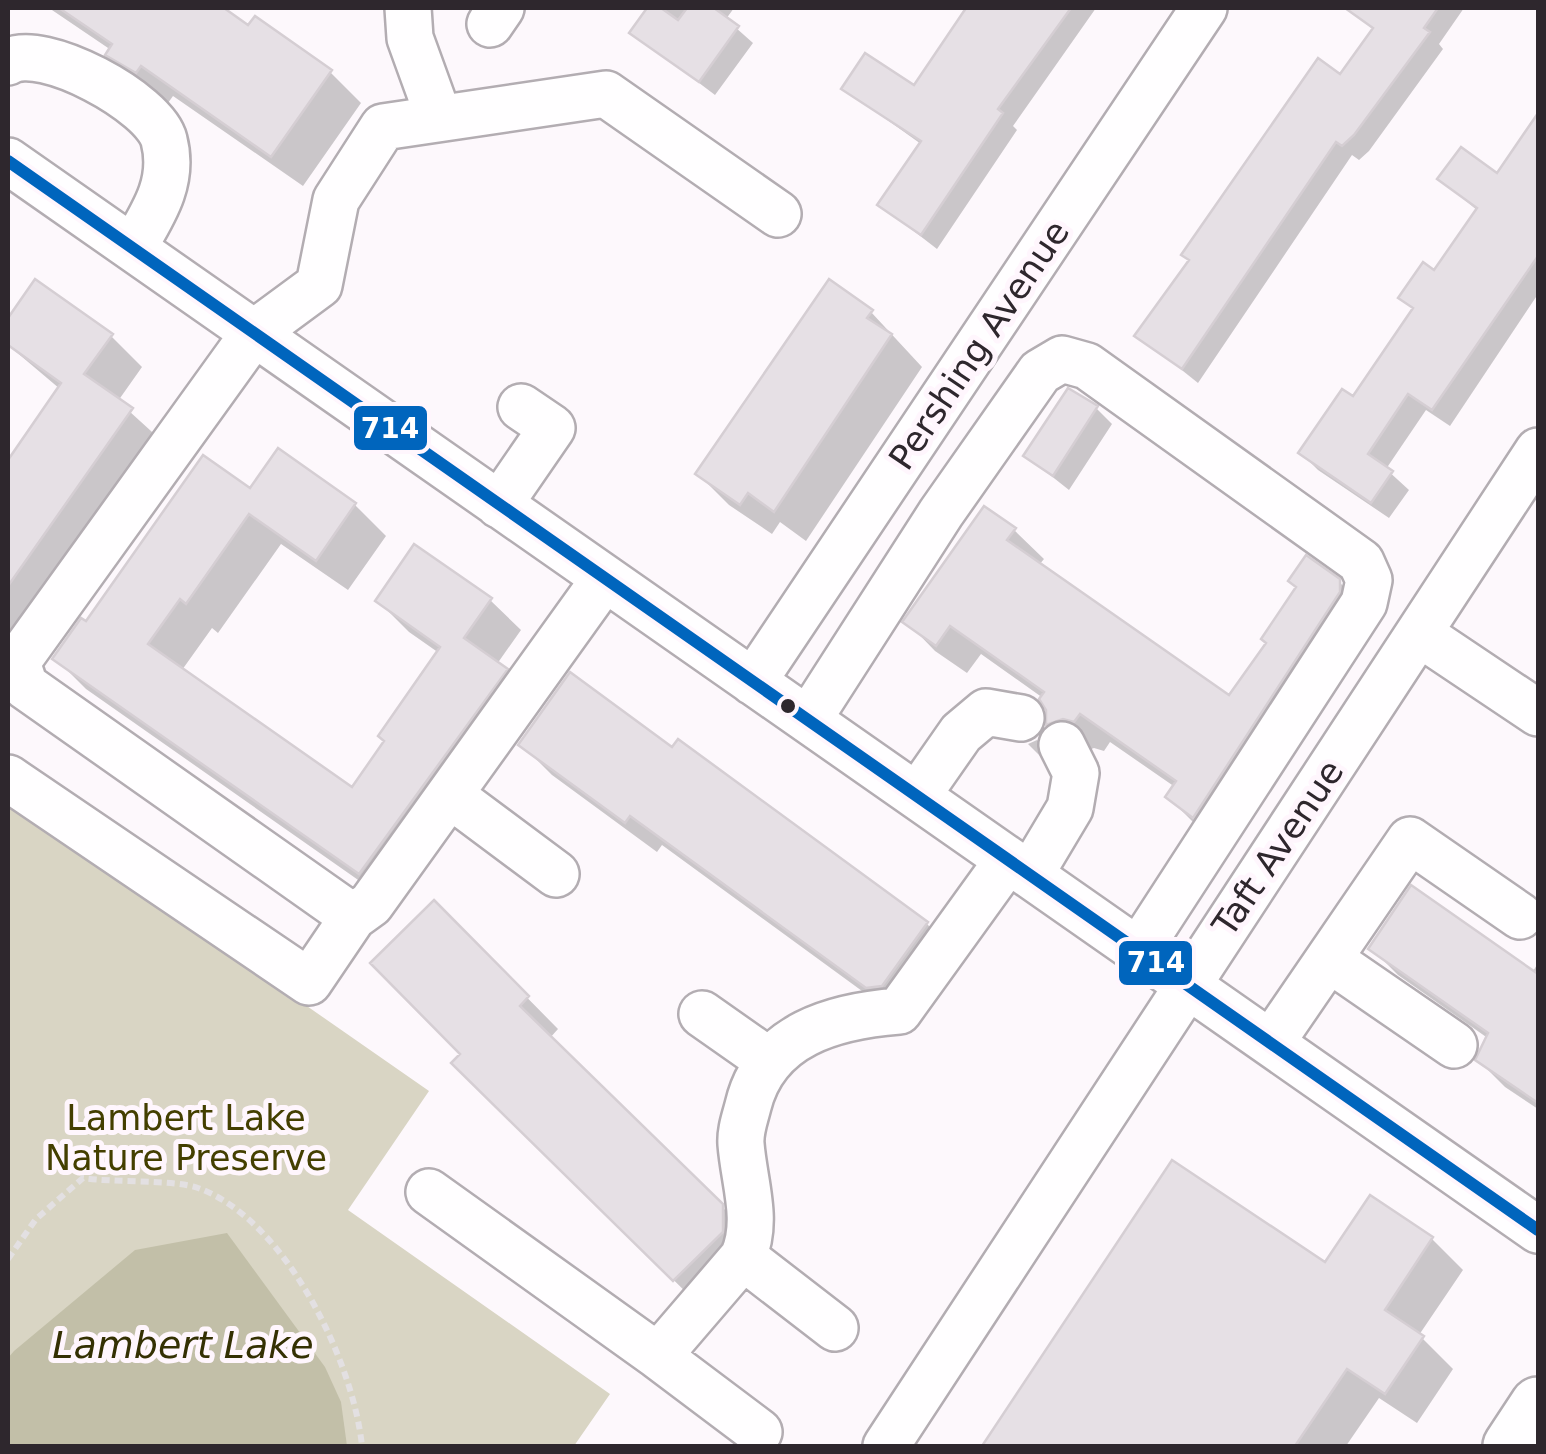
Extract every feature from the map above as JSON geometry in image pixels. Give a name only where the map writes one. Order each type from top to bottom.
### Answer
[{"type":"street","points":[[408,8],[410,38],[440,118]]},
{"type":"street","name":"Pershing Avenue","points":[[752,682],[1204,8]]},
{"type":"street","points":[[8,62],[16,57],[52,62],[84,73],[136,104],[164,136],[167,172],[162,200],[133,248]]},
{"type":"street","points":[[353,917],[25,686],[12,668],[254,334],[319,285],[336,200],[383,127],[606,94],[778,214]]},
{"type":"street","points":[[8,161],[1187,986],[1533,1213]]},
{"type":"street","points":[[808,720],[941,513],[1040,372],[1062,360],[1087,366],[1361,562],[1369,580],[1364,603],[1138,951]]},
{"type":"street","points":[[499,504],[552,428],[521,407]]},
{"type":"street","name":"Taft Avenue","points":[[886,1446],[1420,634],[1531,480]]},
{"type":"street","points":[[8,778],[309,982],[353,917],[371,904],[605,578]]},
{"type":"street","points":[[1420,634],[1538,713]]},
{"type":"street","points":[[916,796],[961,733],[986,712],[1020,718]]},
{"type":"street","points":[[658,1356],[743,1257],[754,1232],[741,1138],[751,1094],[769,1061],[804,1032],[838,1018],[898,1010],[1070,808],[1076,773],[1062,745]]},
{"type":"street","points":[[450,795],[556,874]]},
{"type":"street","points":[[1271,1043],[1410,840],[1520,916]]},
{"type":"street","points":[[1329,959],[1454,1045]]},
{"type":"street","points":[[702,1014],[769,1061]]},
{"type":"street","points":[[429,1192],[758,1432]]},
{"type":"street","points":[[743,1257],[835,1328]]},
{"type":"path","points":[[8,1259],[36,1219],[83,1178],[194,1186],[229,1202],[306,1290],[346,1372],[362,1446]]},
{"type":"green space","name":"Lambert Lake Nature Preserve","points":[[8,798],[429,1091],[348,1210],[610,1394],[574,1446],[8,1446]]},
{"type":"water","name":"Lambert Lake","points":[[227,1233],[325,1367],[341,1402],[347,1446],[8,1446],[8,1358],[14,1351],[135,1250]]},
{"type":"building","points":[[59,8],[224,8],[248,25],[255,16],[332,70],[271,157],[141,66],[136,73],[105,55],[112,44]]},
{"type":"building","points":[[647,8],[661,8],[678,20],[687,8],[714,8],[739,26],[699,82],[629,33]]},
{"type":"building","points":[[966,8],[1071,8],[998,109],[1003,113],[921,235],[877,205],[921,141],[841,89],[865,53],[914,85]]},
{"type":"building","points":[[1345,8],[1438,8],[1424,28],[1430,32],[1354,135],[1342,146],[1336,142],[1182,369],[1134,336],[1189,260],[1181,255],[1318,58],[1340,74],[1373,28]]},
{"type":"building","points":[[1538,113],[1538,256],[1432,410],[1408,394],[1368,454],[1393,471],[1371,503],[1298,453],[1342,389],[1353,396],[1413,308],[1398,298],[1423,262],[1434,270],[1477,208],[1437,179],[1461,147],[1497,173]]},
{"type":"building","points":[[35,279],[113,334],[84,374],[133,408],[8,586],[8,460],[61,383],[8,345],[8,318]]},
{"type":"building","points":[[829,279],[873,310],[867,318],[892,334],[774,512],[748,493],[740,505],[695,474]]},
{"type":"building","points":[[1068,388],[1098,406],[1053,476],[1023,456]]},
{"type":"building","points":[[278,448],[356,503],[316,561],[249,514],[186,604],[180,599],[148,644],[352,787],[384,741],[378,736],[440,647],[375,601],[414,544],[492,598],[464,638],[508,669],[359,874],[52,659],[81,618],[86,621],[203,455],[250,488]]},
{"type":"building","points":[[984,506],[1016,528],[1007,540],[1229,695],[1266,643],[1261,639],[1296,587],[1288,581],[1306,555],[1340,579],[1340,592],[1193,818],[1165,797],[1176,781],[1080,714],[1074,722],[1063,719],[1046,725],[1046,710],[1039,699],[1044,692],[950,626],[936,646],[902,622]]},
{"type":"building","points":[[570,672],[672,747],[678,739],[928,922],[882,986],[866,988],[630,816],[625,823],[518,745]]},
{"type":"building","points":[[1411,885],[1538,974],[1538,1103],[1475,1060],[1488,1033],[1368,949]]},
{"type":"building","points":[[434,900],[529,996],[520,1006],[723,1204],[723,1232],[673,1281],[451,1063],[460,1054],[370,963]]},
{"type":"building","points":[[1172,1160],[1325,1262],[1370,1195],[1433,1237],[1385,1310],[1424,1336],[1385,1394],[1347,1369],[1295,1446],[982,1446]]},
{"type":"transit line","name":"714","points":[[8,161],[1538,1230]]}]
